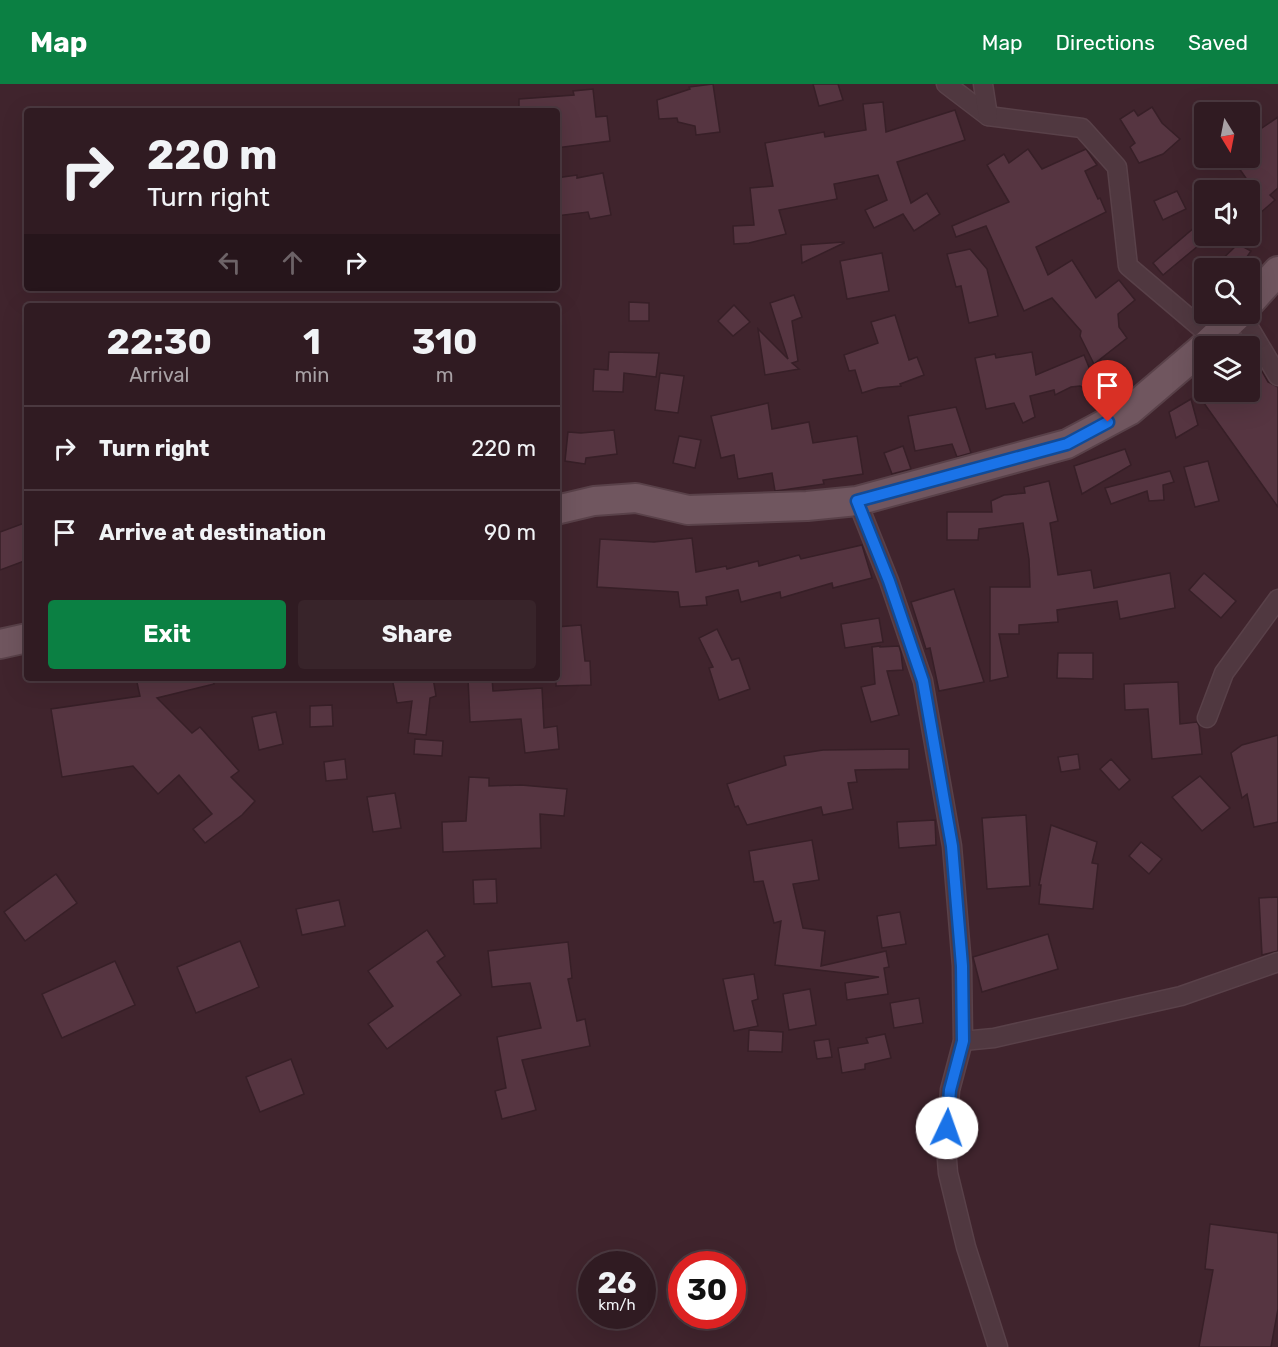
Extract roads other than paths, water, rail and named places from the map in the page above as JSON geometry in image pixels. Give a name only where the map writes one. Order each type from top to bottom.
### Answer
[{"type":"main road","points":[[1260,291],[1278,271]]},
{"type":"main road","points":[[1217,336],[1229,324]]},
{"type":"main road","points":[[560,509],[594,501],[636,498],[688,510],[807,506],[857,501],[1067,444],[1129,411],[1194,356]]},
{"type":"main road","points":[[0,644],[24,639]]},
{"type":"street","points":[[946,84],[988,116],[1082,128],[1117,167],[1128,266],[1200,336]]},
{"type":"street","points":[[983,84],[988,116]]},
{"type":"street","points":[[1246,324],[1278,376]]},
{"type":"street","points":[[857,501],[889,581],[923,681],[952,846],[962,966],[963,1041],[950,1090],[946,1147],[948,1173],[966,1246],[998,1347]]},
{"type":"street","points":[[1207,718],[1224,673],[1278,599]]},
{"type":"street","points":[[963,1041],[994,1038],[1181,996],[1278,962]]}]
